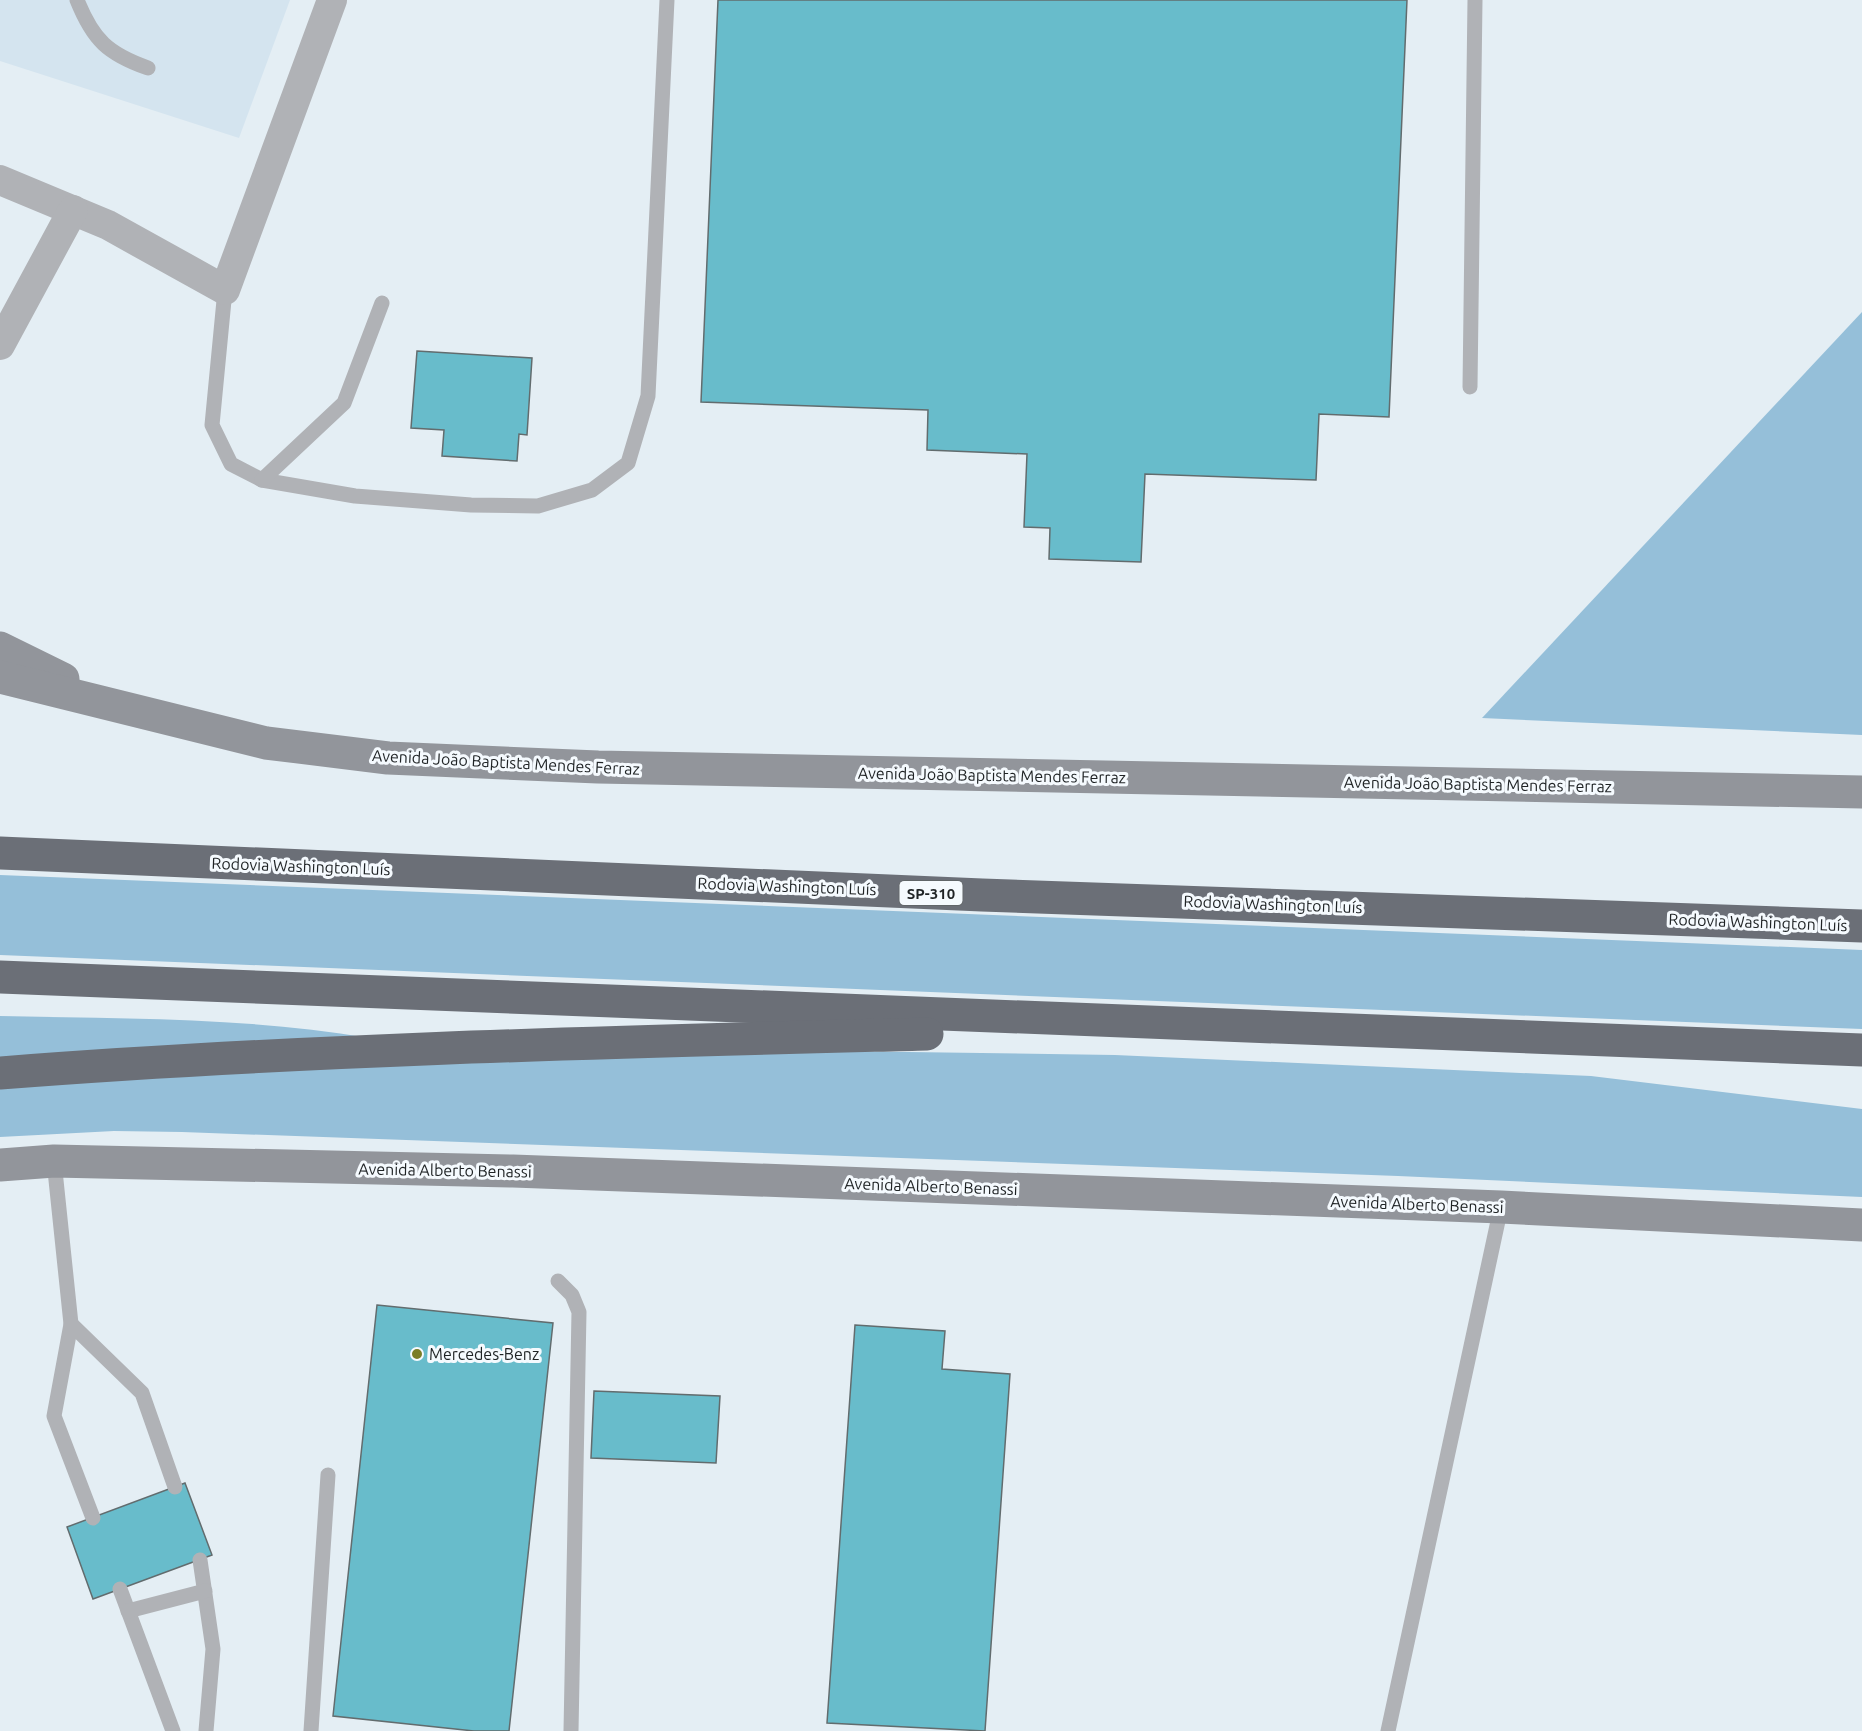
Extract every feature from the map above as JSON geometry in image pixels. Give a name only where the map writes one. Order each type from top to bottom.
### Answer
[{"type":"highway","name":"Rodovia Washington Luís","points":[[0,853],[982,895],[1862,926]]},
{"type":"highway","points":[[0,977],[1862,1050]]},
{"type":"highway","points":[[0,1073],[105,1064],[509,1046],[1237,1026]]},
{"type":"main road","name":"Avenida João Baptista Mendes Ferraz","points":[[0,648],[127,709]]},
{"type":"main road","name":"Avenida João Baptista Mendes Ferraz","points":[[0,677],[266,743],[399,759],[610,768],[1862,792]]},
{"type":"main road","name":"Avenida Alberto Benassi","points":[[0,1165],[54,1161],[513,1171],[1501,1207],[1862,1225]]},
{"type":"street","points":[[0,180],[108,225],[225,290],[332,0]]},
{"type":"street","points":[[0,345],[73,210]]},
{"type":"lane","points":[[77,0],[98,41],[121,58],[148,68]]},
{"type":"lane","points":[[225,290],[212,425],[231,464],[262,480],[355,496],[471,505],[538,506],[592,490],[628,463],[648,396],[667,0]]},
{"type":"lane","points":[[1470,387],[1475,0]]},
{"type":"lane","points":[[262,480],[344,403],[382,303]]},
{"type":"lane","points":[[54,1161],[71,1324],[54,1416],[93,1518]]},
{"type":"lane","points":[[1388,1731],[1501,1207]]},
{"type":"lane","points":[[558,1281],[572,1294],[579,1312],[571,1731]]},
{"type":"lane","points":[[71,1324],[142,1393],[175,1487]]},
{"type":"lane","points":[[311,1731],[328,1474]]},
{"type":"lane","points":[[200,1560],[213,1649],[206,1731]]},
{"type":"lane","points":[[120,1589],[172,1731]]},
{"type":"lane","points":[[128,1611],[205,1591]]},
{"type":"shaded area","points":[[0,0],[290,0],[239,138],[0,61]]},
{"type":"shaded area","points":[[1862,312],[1862,735],[1482,718]]},
{"type":"shaded area","points":[[0,875],[1862,950],[1862,1029],[0,955]]},
{"type":"shaded area","points":[[0,1016],[231,1023],[323,1031],[369,1038],[0,1059]]},
{"type":"shaded area","points":[[834,1051],[1115,1055],[1591,1076],[1862,1109],[1862,1197],[1398,1176],[182,1132],[114,1131],[0,1137],[0,1084],[367,1062]]},
{"type":"building","points":[[718,0],[1407,0],[1389,417],[1319,414],[1316,480],[1145,474],[1141,562],[1049,559],[1050,528],[1024,527],[1027,454],[927,450],[928,410],[701,402]]},
{"type":"building","points":[[417,351],[532,358],[527,435],[519,434],[517,461],[442,456],[444,430],[411,428]]},
{"type":"building","points":[[377,1305],[553,1323],[509,1731],[474,1731],[333,1716]]},
{"type":"building","points":[[855,1325],[945,1331],[942,1369],[1010,1374],[985,1731],[827,1723]]},
{"type":"building","points":[[594,1391],[720,1396],[716,1463],[591,1458]]},
{"type":"building","points":[[185,1483],[212,1555],[93,1599],[67,1527]]},
{"type":"place","name":"Mercedes-Benz","points":[[417,1354]]}]
